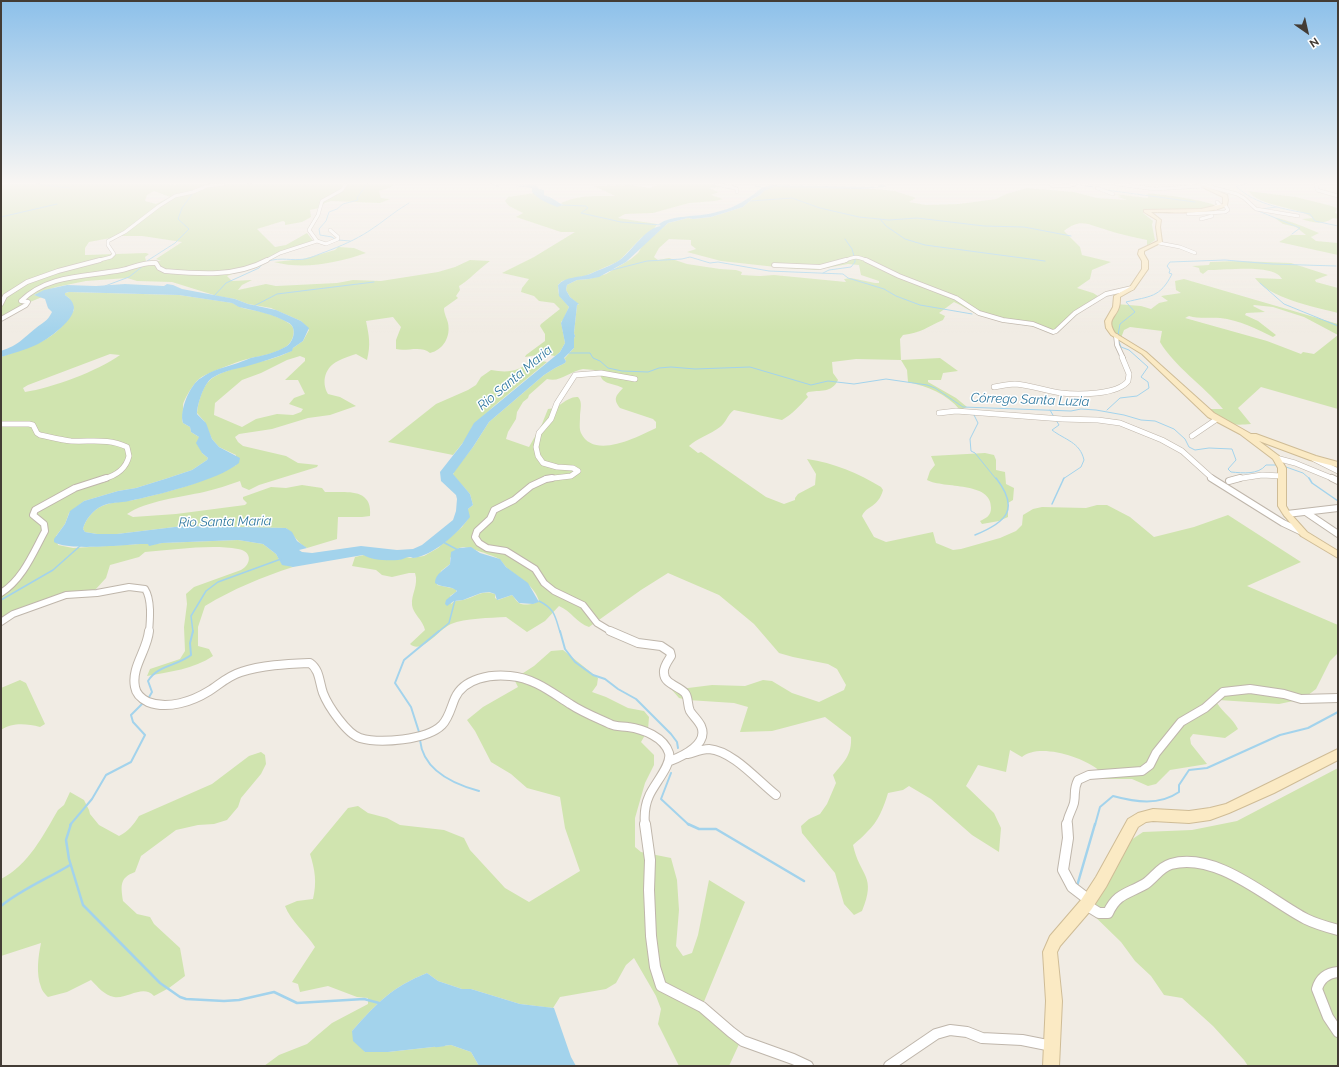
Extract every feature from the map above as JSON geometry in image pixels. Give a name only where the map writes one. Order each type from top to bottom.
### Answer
[{"type":"street","points":[[1,304],[5,296],[27,282],[58,271],[110,257],[114,254],[108,245],[108,241],[122,234]]},
{"type":"street","points":[[312,234],[317,241],[326,244]]},
{"type":"street","points":[[301,246],[326,244],[335,241],[339,238],[334,234]]},
{"type":"street","points":[[1159,243],[1161,237],[1160,234]]},
{"type":"street","points":[[1,319],[26,305],[28,302],[21,301],[33,289],[74,276],[123,270],[150,263],[156,263],[158,268],[165,271],[206,274],[229,272],[256,266],[280,253],[301,246],[313,244],[317,241]]},
{"type":"street","points":[[1195,253],[1159,243],[1142,250],[1141,254],[1146,266],[1132,288],[1119,294],[1116,298],[1116,307],[1108,321],[1109,328],[1116,336],[1130,343],[1144,353],[1217,420],[1243,432],[1338,466]]},
{"type":"street","points":[[774,266],[818,267],[842,262],[853,256],[860,257],[871,261],[899,276],[956,298],[984,315],[1003,320],[1033,324],[1054,332],[1075,313],[1106,294],[1132,288]]},
{"type":"street","points":[[994,387],[1014,384],[1060,393],[1087,394],[1101,393],[1121,387],[1128,383],[1130,379],[1126,364],[1116,342],[1116,336]]},
{"type":"street","points":[[635,379],[601,373],[576,376],[557,403],[551,419],[540,433],[536,447],[538,456],[543,463],[557,467],[573,468],[578,471],[577,473],[570,476],[546,479],[531,486],[514,500],[494,510],[492,516],[477,531],[475,537],[479,543],[487,548],[506,551],[535,569],[544,583],[554,591],[583,605],[596,623],[608,631],[638,643],[661,646],[670,652],[671,656],[664,668],[664,674],[667,680],[684,693],[687,698],[687,704],[690,712],[700,725],[702,731],[702,736],[697,744],[683,756]]},
{"type":"street","points":[[939,413],[956,411],[1062,420],[1098,420],[1126,425],[1187,454],[1208,476],[1220,485],[1338,554]]},
{"type":"street","points":[[1192,436],[1217,420]]},
{"type":"street","points":[[1,424],[29,424],[33,425],[36,433],[40,435],[65,440],[117,442],[125,445],[129,450],[127,462],[117,474],[105,480],[77,487],[35,510],[33,515],[44,524],[45,530],[20,576],[9,588],[1,593]]},
{"type":"street","points":[[1243,432],[1276,458],[1282,468],[1282,506],[1286,514],[1302,532]]},
{"type":"street","points":[[1276,458],[1295,463],[1338,481]]},
{"type":"street","points":[[1313,458],[1338,471]]},
{"type":"street","points":[[1229,481],[1252,476],[1282,476]]},
{"type":"street","points":[[1286,514],[1307,513],[1338,508]]},
{"type":"street","points":[[1307,513],[1338,534]]},
{"type":"street","points":[[1,622],[13,614],[66,595],[97,593],[129,587],[141,587],[145,589],[148,596],[149,627],[147,643],[135,669],[135,686],[140,697],[153,704],[176,704],[191,700],[207,692],[235,674],[246,671],[288,665],[310,664],[316,668],[322,692],[329,706],[353,735],[366,740],[390,739],[422,734],[437,728],[446,721],[458,693],[466,685],[489,677],[513,676],[546,687],[580,710],[613,725],[638,729],[653,735],[665,744],[669,750],[670,762]]},
{"type":"street","points":[[1338,698],[1301,700],[1284,694],[1250,689],[1223,692],[1205,708],[1181,722],[1147,768],[1142,771],[1135,772],[1089,775],[1078,780],[1074,789],[1074,803],[1067,820],[1068,838],[1063,870],[1072,887],[1087,903],[1102,915],[1108,913],[1110,905],[1119,895],[1144,884],[1163,868],[1172,863],[1189,862],[1204,865],[1239,879],[1262,890],[1305,919],[1338,930]]},
{"type":"street","points":[[776,795],[736,761],[723,752],[705,749],[670,762],[650,795],[646,804],[644,818],[650,857],[648,881],[652,952],[658,982],[664,988],[698,1004],[733,1034],[744,1041],[778,1055],[793,1058],[808,1066]]},
{"type":"street","points":[[1051,1066],[1054,1001],[1050,952],[1055,941],[1087,903],[1108,870],[1132,823],[1153,815],[1189,817],[1210,814],[1229,808],[1338,754]]},
{"type":"street","points":[[1338,972],[1327,974],[1322,977],[1317,989],[1328,1017],[1338,1032]]},
{"type":"street","points":[[889,1066],[936,1034],[950,1030],[962,1031],[982,1038],[1011,1039],[1052,1046]]},
{"type":"green space","points":[[1,234],[262,234],[275,247],[286,245],[308,234],[314,242],[269,257],[260,264],[227,276],[232,281],[252,280],[242,285],[238,290],[266,284],[276,286],[337,283],[353,280],[381,281],[438,272],[455,267],[470,260],[490,261],[459,286],[460,290],[456,296],[458,298],[444,308],[449,328],[447,338],[439,349],[430,353],[422,349],[396,349],[396,340],[401,327],[393,317],[366,321],[369,340],[367,360],[356,354],[342,359],[330,367],[327,371],[325,380],[328,394],[340,397],[356,406],[330,415],[308,418],[272,429],[239,434],[235,437],[243,446],[286,456],[298,463],[318,465],[317,467],[259,485],[249,490],[242,487],[240,481],[209,491],[154,503],[127,514],[133,517],[176,514],[245,505],[247,503],[243,497],[271,487],[286,488],[302,485],[322,488],[325,492],[355,493],[362,495],[367,500],[370,506],[370,516],[338,517],[337,539],[307,548],[301,544],[286,528],[183,526],[117,534],[97,534],[85,532],[83,529],[88,519],[102,506],[163,493],[213,476],[236,465],[236,455],[219,447],[212,439],[204,421],[197,413],[199,400],[203,391],[207,383],[215,376],[239,367],[274,358],[291,351],[303,341],[309,330],[301,321],[271,308],[217,296],[172,282],[137,281],[127,278],[86,281],[56,287],[34,295],[42,297],[1,317]],"holes":[[[121,236],[142,236],[182,242],[156,259],[161,261],[146,261],[145,257],[149,254],[146,253],[85,255],[85,248],[89,242]],[[300,356],[305,358],[305,361],[285,380],[298,380],[305,394],[294,398],[289,404],[303,409],[301,412],[293,415],[277,414],[256,419],[242,427],[214,415],[215,403],[242,380],[261,373],[287,360]]]},
{"type":"green space","points":[[572,234],[647,234],[617,262],[585,276],[562,281],[558,285],[561,298],[569,307],[561,322],[565,343],[560,352],[555,356],[543,354],[525,357],[545,341],[545,334],[540,326],[560,309],[554,303],[539,301],[534,296],[521,292],[522,288],[529,279],[502,273],[534,257]]},
{"type":"green space","points":[[656,234],[1067,234],[1080,247],[1082,255],[1111,262],[1092,270],[1090,279],[1077,288],[1098,296],[1073,313],[1061,323],[1055,331],[981,316],[954,302],[939,313],[945,316],[943,320],[919,331],[903,335],[900,339],[901,360],[856,359],[832,362],[833,373],[838,380],[835,384],[829,389],[808,392],[806,394],[808,397],[786,418],[782,420],[734,410],[720,427],[689,446],[698,453],[701,452],[766,497],[784,504],[795,500],[798,494],[815,485],[816,474],[807,459],[846,469],[864,477],[881,487],[883,490],[878,500],[864,512],[862,516],[874,537],[886,542],[933,532],[936,543],[953,550],[961,549],[1000,538],[1016,531],[1022,525],[1023,515],[1033,509],[1042,507],[1086,508],[1097,505],[1107,505],[1130,517],[1154,537],[1194,527],[1228,515],[1301,562],[1247,586],[1338,625],[1338,653],[1330,661],[1316,689],[1303,699],[1279,704],[1219,700],[1217,703],[1238,729],[1225,738],[1193,734],[1190,738],[1191,744],[1207,764],[1170,770],[1156,784],[1148,786],[1132,779],[1102,779],[1097,769],[1080,759],[1048,751],[1029,753],[1022,757],[1010,750],[1006,772],[978,765],[966,786],[994,813],[1001,828],[999,852],[972,835],[931,799],[909,786],[903,790],[888,793],[874,824],[864,836],[853,845],[859,864],[868,883],[868,890],[862,911],[854,915],[844,904],[835,873],[802,833],[801,826],[809,819],[820,814],[827,804],[836,783],[833,775],[849,754],[851,737],[825,717],[772,731],[740,732],[748,707],[734,703],[679,698],[672,690],[712,685],[745,686],[763,680],[772,681],[792,693],[819,702],[844,690],[846,685],[837,669],[828,664],[779,653],[754,624],[719,595],[668,573],[641,590],[589,627],[581,623],[559,606],[545,621],[527,632],[506,617],[478,619],[451,624],[425,644],[420,646],[415,647],[410,644],[425,630],[412,605],[416,585],[415,573],[392,577],[382,575],[376,570],[352,566],[355,557],[364,555],[372,558],[397,560],[406,557],[411,558],[424,556],[438,548],[462,527],[468,519],[468,509],[473,505],[470,494],[453,475],[454,471],[473,447],[489,422],[544,375],[565,363],[566,360],[564,359],[574,348],[577,305],[579,305],[570,297],[566,290],[567,285],[577,280],[589,279],[606,274],[631,259],[638,253],[643,245]],"holes":[[[669,239],[691,240],[691,245],[696,249],[687,252],[721,261],[816,270],[848,264],[859,265],[861,275],[879,281],[879,283],[851,278],[844,279],[846,282],[774,275],[741,275],[742,272],[736,270],[687,264],[669,258],[658,260],[654,257],[659,248]],[[583,369],[594,370],[600,374],[601,378],[606,382],[623,388],[616,397],[616,402],[620,408],[653,419],[656,422],[656,428],[627,441],[605,446],[596,445],[587,441],[581,433],[580,399],[578,397],[574,397],[566,400],[556,407],[548,409],[542,424],[529,447],[506,439],[508,432],[516,419],[517,412],[529,395],[547,379],[552,380],[561,378]],[[459,548],[470,548],[499,559],[507,568],[534,591],[539,601],[532,604],[521,604],[512,595],[498,600],[495,598],[495,594],[487,592],[463,600],[455,601],[451,604],[450,596],[456,592],[456,589],[437,585],[441,571],[450,564],[450,558]]]},
{"type":"green space","points":[[1120,234],[1154,234],[1155,240],[1147,245],[1147,240]]},
{"type":"green space","points":[[1304,234],[1317,234],[1311,237],[1316,241],[1338,243],[1338,255],[1279,242],[1291,235],[1306,235]]},
{"type":"green space","points":[[338,247],[354,248],[366,253],[344,260],[320,264],[297,265],[274,262],[303,259],[335,250]]},
{"type":"green space","points":[[1238,261],[1291,263],[1328,275],[1315,280],[1316,282],[1338,288],[1338,313],[1293,301],[1270,291],[1255,278],[1282,279],[1277,274],[1269,271],[1259,269],[1208,270],[1203,274],[1200,272],[1199,268],[1192,266],[1209,265],[1210,262]]},
{"type":"green space","points":[[1184,279],[1338,324],[1338,335],[1338,409],[1261,387],[1238,408],[1251,424],[1238,425],[1228,423],[1210,409],[1223,409],[1181,368],[1166,351],[1160,342],[1162,331],[1130,327],[1124,330],[1121,338],[1109,330],[1116,304],[1141,306],[1151,309],[1159,303],[1168,301],[1161,296],[1181,293],[1176,290],[1175,281]],"holes":[[[1254,305],[1273,307],[1304,317],[1338,335],[1314,354],[1303,352],[1301,354],[1267,341],[1185,318],[1189,316],[1227,319],[1248,325],[1273,337],[1276,335],[1258,321],[1245,315],[1246,313],[1265,312],[1253,306]]]},
{"type":"green space","points":[[65,293],[179,295],[233,303],[243,308],[277,317],[292,326],[294,332],[291,341],[284,348],[217,370],[203,376],[192,387],[183,405],[182,420],[183,423],[190,427],[191,432],[199,437],[202,453],[208,458],[207,460],[192,470],[168,478],[84,501],[69,513],[65,524],[56,536],[58,545],[73,548],[238,540],[263,544],[276,554],[282,564],[293,567],[248,584],[205,606],[198,627],[198,646],[209,649],[213,656],[190,667],[147,676],[150,669],[180,659],[185,651],[184,627],[187,604],[186,594],[194,587],[241,570],[245,567],[249,561],[249,558],[243,550],[204,547],[145,552],[139,557],[110,565],[106,578],[95,590],[37,606],[1,619],[1,357],[43,341],[51,336],[67,321],[74,310]],"holes":[[[110,354],[120,355],[100,367],[61,383],[25,392],[23,388]]]},
{"type":"green space","points":[[940,358],[958,371],[943,373],[941,380],[928,380],[928,382],[956,398],[967,407],[960,410],[943,395],[923,386],[908,382],[907,370],[901,360]]},
{"type":"green space","points":[[532,359],[547,362],[494,406],[472,427],[469,435],[453,455],[388,442],[436,404],[476,385],[481,377],[491,370],[508,371],[518,369]]},
{"type":"green space","points":[[985,453],[994,455],[996,460],[996,470],[1005,472],[1006,484],[1014,488],[1013,500],[1008,503],[1008,517],[999,521],[982,524],[980,521],[986,518],[991,511],[989,499],[984,494],[966,487],[935,483],[927,480],[930,471],[935,465],[931,456]]},
{"type":"green space","points":[[563,650],[598,678],[597,685],[592,692],[628,708],[644,711],[649,717],[648,730],[641,742],[654,755],[654,765],[645,783],[635,818],[635,847],[641,852],[671,858],[677,880],[679,910],[676,946],[683,956],[692,953],[698,935],[709,880],[745,902],[703,1004],[740,1042],[729,1066],[679,1066],[658,1024],[661,1009],[656,996],[634,958],[626,965],[616,983],[606,989],[560,997],[553,1008],[520,1004],[471,989],[462,989],[438,981],[427,973],[394,990],[377,1004],[352,1031],[365,1052],[388,1052],[451,1045],[471,1052],[479,1066],[264,1066],[279,1055],[307,1044],[332,1023],[368,1004],[368,998],[357,997],[328,986],[300,992],[298,984],[292,982],[315,947],[287,911],[285,906],[297,901],[313,899],[315,876],[310,854],[348,808],[358,806],[368,813],[387,818],[400,825],[444,830],[464,838],[470,850],[505,888],[529,902],[580,871],[565,828],[560,797],[527,788],[511,774],[491,762],[475,731],[467,720],[483,707],[518,687],[514,679],[534,666],[551,651]]},
{"type":"green space","points":[[20,680],[26,683],[45,724],[40,727],[15,725],[1,730],[1,688]]},
{"type":"green space","points":[[261,752],[265,755],[266,764],[261,774],[241,798],[238,807],[227,820],[214,824],[198,825],[176,830],[141,856],[135,872],[126,877],[122,883],[123,901],[137,914],[150,917],[154,924],[180,948],[185,976],[169,988],[154,996],[145,991],[119,997],[110,996],[104,993],[91,980],[67,992],[48,997],[44,993],[38,977],[38,960],[41,943],[1,956],[1,879],[11,873],[27,858],[41,839],[58,810],[64,805],[70,792],[84,800],[90,814],[99,825],[119,836],[130,828],[139,816],[212,784],[249,756]]},
{"type":"green space","points":[[1338,768],[1338,1066],[1248,1066],[1213,1026],[1182,998],[1164,995],[1151,976],[1135,961],[1121,942],[1084,906],[1128,842],[1143,832],[1192,830],[1237,821]]},
{"type":"water","points":[[656,234],[626,262],[599,277],[577,280],[567,285],[566,290],[570,297],[579,304],[577,305],[574,348],[564,358],[566,361],[565,363],[544,375],[489,422],[453,474],[470,494],[473,505],[468,509],[470,517],[459,530],[429,553],[400,560],[375,559],[363,555],[293,567],[282,565],[276,554],[263,544],[238,540],[162,543],[149,546],[148,544],[140,544],[96,547],[61,545],[54,542],[54,539],[65,524],[70,511],[84,501],[118,491],[136,488],[192,470],[207,460],[208,458],[202,453],[196,443],[199,437],[191,432],[190,427],[183,423],[182,418],[186,398],[193,386],[205,375],[223,367],[271,353],[287,346],[293,338],[294,331],[289,323],[277,317],[239,307],[232,303],[179,295],[69,292],[65,293],[65,295],[72,301],[74,309],[72,315],[61,328],[47,339],[36,345],[1,357],[1,351],[20,341],[45,322],[52,312],[48,308],[45,299],[34,295],[44,290],[67,285],[96,286],[125,284],[164,286],[167,284],[182,289],[235,299],[248,304],[276,310],[301,321],[309,328],[303,341],[293,348],[292,351],[268,360],[219,374],[206,384],[197,414],[206,423],[212,439],[219,447],[240,458],[239,463],[229,470],[202,481],[126,502],[102,506],[88,519],[83,529],[85,532],[97,534],[117,534],[183,526],[286,528],[292,532],[297,541],[307,548],[299,550],[302,552],[312,553],[361,546],[397,550],[413,549],[422,545],[453,520],[456,511],[456,495],[441,481],[440,472],[462,444],[474,423],[560,352],[565,343],[561,323],[569,307],[559,296],[558,285],[565,280],[590,274],[610,266],[625,255],[645,235]]},
{"type":"water","points":[[471,547],[480,553],[500,559],[506,567],[528,583],[539,602],[533,604],[519,603],[512,595],[497,600],[495,594],[489,592],[481,593],[463,600],[454,601],[447,606],[445,604],[446,600],[457,591],[452,588],[437,585],[435,583],[436,577],[450,564],[451,552],[459,548]]},
{"type":"water","points":[[427,973],[438,981],[462,989],[471,989],[520,1004],[554,1008],[571,1057],[576,1066],[479,1066],[471,1052],[451,1045],[388,1052],[365,1052],[353,1041],[352,1031],[377,1004],[394,990]]},
{"type":"waterway","points":[[147,261],[175,243],[184,234]]},
{"type":"waterway","points":[[320,234],[332,237],[336,240]]},
{"type":"waterway","points":[[268,261],[278,259],[305,259],[337,247],[364,234]]},
{"type":"waterway","points":[[897,234],[905,239],[925,245],[1045,261]]},
{"type":"waterway","points":[[1059,234],[1071,236]]},
{"type":"waterway","points":[[845,239],[852,249],[854,256]]},
{"type":"waterway","points":[[338,240],[350,241]]},
{"type":"waterway","points":[[608,271],[647,261],[682,259],[690,257],[710,263],[718,262],[769,271],[843,274],[848,278],[884,289],[896,296],[920,305],[972,314]]},
{"type":"waterway","points":[[823,273],[829,270],[851,267],[855,262],[855,257]]},
{"type":"waterway","points":[[1118,335],[1120,324],[1135,312],[1126,302],[1154,295],[1163,288],[1172,274],[1169,273],[1170,270],[1167,266],[1170,262],[1225,260],[1272,264],[1336,266]]},
{"type":"waterway","points":[[214,296],[226,283],[259,268],[264,262]]},
{"type":"waterway","points":[[105,286],[129,277],[143,266]]},
{"type":"waterway","points":[[254,306],[277,294],[374,282]]},
{"type":"waterway","points":[[1260,283],[1284,304],[1338,326]]},
{"type":"waterway","points":[[1107,410],[1120,398],[1137,396],[1149,388],[1148,382],[1141,377],[1148,367],[1129,350],[1121,347],[1118,339]]},
{"type":"waterway","name":"Córrego Santa Luzia","points":[[569,353],[590,353],[593,358],[600,361],[608,368],[622,371],[648,372],[659,368],[671,367],[695,369],[750,367],[811,385],[828,381],[854,384],[886,379],[927,385],[935,388],[963,407],[1050,410]]},
{"type":"waterway","name":"Córrego Santa Luzia","points":[[1050,410],[1096,410],[1141,420],[1155,421],[1174,429],[1185,439],[1189,447],[1195,450],[1209,448],[1232,449],[1236,460],[1228,469],[1231,472],[1250,473],[1255,472],[1266,465],[1277,465]]},
{"type":"waterway","name":"Córrego Santa Luzia","points":[[1050,410],[1054,417]]},
{"type":"waterway","points":[[973,413],[978,423],[970,439],[971,451],[975,453],[996,479]]},
{"type":"waterway","points":[[1056,420],[1059,425],[1052,430],[1076,445],[1084,460],[1081,467],[1064,478]]},
{"type":"waterway","name":"Córrego Santa Luzia","points":[[1286,467],[1303,473],[1309,478]]},
{"type":"waterway","points":[[975,535],[995,525],[1006,513],[1008,506],[1007,498],[996,478]]},
{"type":"waterway","points":[[1052,504],[1064,478]]},
{"type":"waterway","name":"Córrego Santa Luzia","points":[[1309,478],[1312,483],[1338,501]]},
{"type":"waterway","points":[[443,542],[458,550]]},
{"type":"waterway","points":[[1,600],[53,570],[80,546]]},
{"type":"waterway","points":[[193,631],[191,616],[206,591],[218,582],[281,559]]},
{"type":"waterway","points":[[438,632],[449,623],[455,600]]},
{"type":"waterway","points":[[539,601],[548,607],[554,614],[560,632]]},
{"type":"waterway","points":[[148,699],[152,692],[148,681],[152,676],[162,669],[186,659],[191,655],[190,643],[193,631]]},
{"type":"waterway","points":[[419,732],[411,707],[395,683],[404,660],[439,631]]},
{"type":"waterway","points":[[560,631],[565,649],[575,662],[593,675],[605,679],[618,689],[636,699],[671,734],[677,742],[678,748]]},
{"type":"waterway","points":[[70,825],[92,799],[106,775],[131,762],[145,735],[133,722],[131,715],[143,703]]},
{"type":"waterway","points":[[1095,825],[1100,807],[1113,796],[1147,802],[1163,799],[1179,792],[1179,785],[1189,770],[1207,768],[1280,735],[1308,728],[1338,712]]},
{"type":"waterway","points":[[420,740],[422,751],[427,760],[441,774],[450,780],[479,791]]},
{"type":"waterway","points":[[671,773],[661,799],[689,825]]},
{"type":"waterway","points":[[71,824],[66,840],[69,859],[83,905],[160,983],[180,997],[186,999],[224,1001],[239,1000],[274,992],[297,1003],[364,999],[379,1003]]},
{"type":"waterway","points":[[688,824],[699,829],[716,829],[804,881]]},
{"type":"waterway","points":[[1077,886],[1095,824]]},
{"type":"waterway","points":[[1,906],[26,889],[70,865]]},
{"type":"waterway","points":[[436,1046],[444,1045]]},
{"type":"water label","name":"Rio Santa Maria","points":[[515,378]]},
{"type":"water label","name":"Rio Santa Maria","points":[[225,522]]}]
